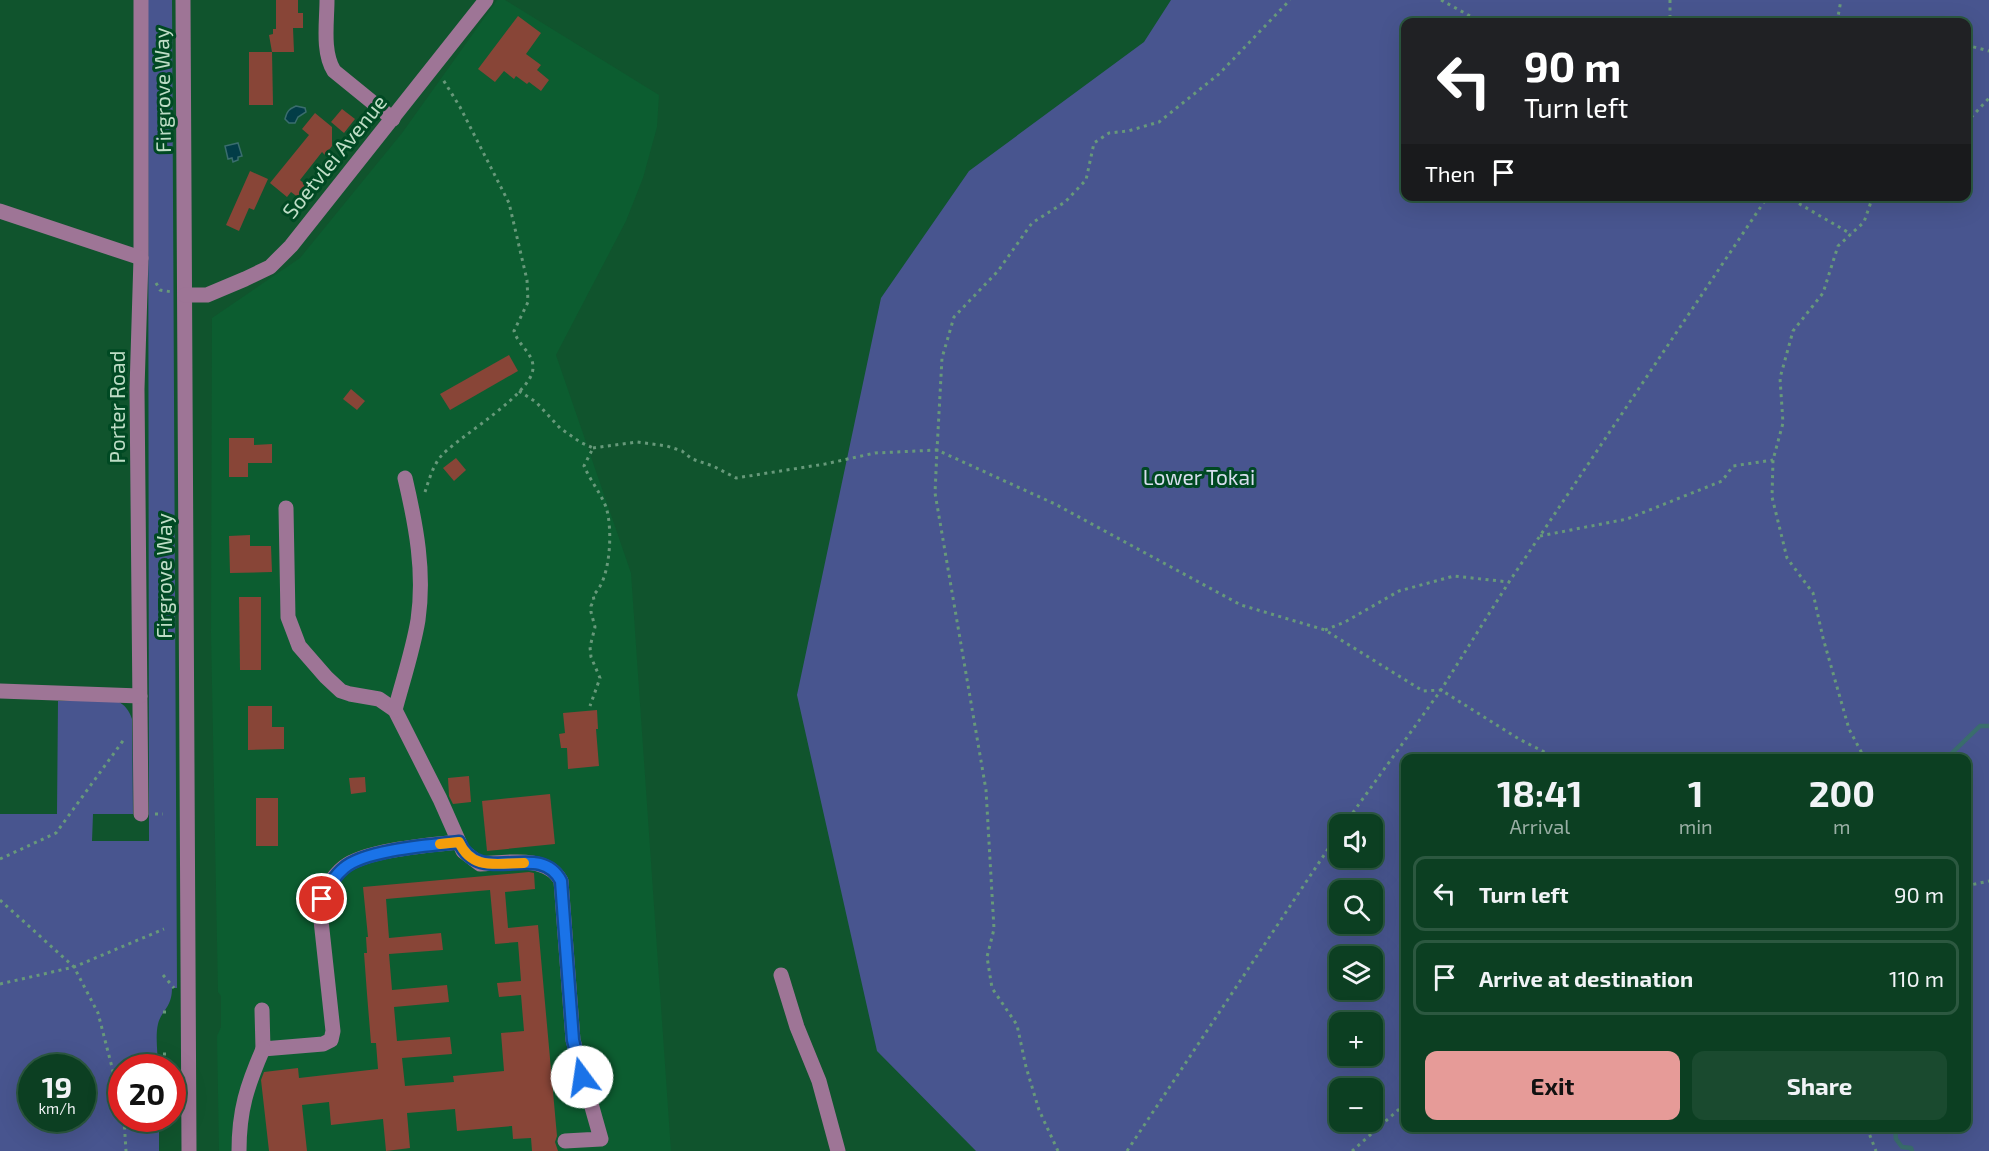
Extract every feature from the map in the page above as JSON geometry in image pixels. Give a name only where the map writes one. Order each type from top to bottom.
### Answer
[{"type":"street","name":"Porter Road","points":[[141,0],[141,258],[137,389],[141,814]]},
{"type":"street","name":"Firgrove Way","points":[[183,0],[189,1151]]},
{"type":"street","points":[[327,0],[327,51],[334,71],[393,119]]},
{"type":"street","name":"Soetvlei Avenue","points":[[185,295],[207,295],[270,267],[291,246],[486,0]]},
{"type":"street","points":[[0,211],[141,258]]},
{"type":"street","points":[[395,710],[416,632],[420,590],[416,528],[405,478]]},
{"type":"street","points":[[286,508],[287,610],[291,629],[299,646],[341,691],[379,699],[395,710],[440,799],[463,851],[480,864],[530,862],[552,869],[561,881],[573,1040],[602,1145],[565,1141]]},
{"type":"street","points":[[0,691],[140,696]]},
{"type":"street","points":[[263,1049],[323,1044],[331,1040],[333,1031],[320,911],[322,899],[344,867],[378,854],[459,842]]},
{"type":"street","points":[[781,975],[796,1027],[819,1081],[838,1151]]},
{"type":"street","points":[[238,1151],[242,1104],[263,1049],[262,1010]]},
{"type":"path","points":[[1058,1151],[1039,1110],[1026,1067],[1017,1025],[992,988],[987,957],[994,928],[986,790],[935,493],[942,358],[954,317],[998,271],[1032,223],[1065,202],[1086,180],[1094,143],[1109,133],[1128,131],[1160,122],[1219,74],[1290,0]]},
{"type":"path","points":[[1441,0],[1474,18]]},
{"type":"path","points":[[1670,0],[1670,18]]},
{"type":"path","points":[[1838,18],[1841,0]]},
{"type":"path","points":[[1971,45],[1989,51]]},
{"type":"path","points":[[424,493],[440,457],[503,407],[531,380],[533,367],[531,357],[516,338],[514,331],[528,302],[527,280],[509,202],[460,107],[435,66]]},
{"type":"path","points":[[1971,118],[1989,98]]},
{"type":"path","points":[[1352,814],[1441,690],[1509,582],[1765,201]]},
{"type":"path","points":[[1795,201],[1851,234]]},
{"type":"path","points":[[1862,754],[1849,729],[1823,638],[1813,592],[1787,558],[1772,497],[1773,460],[1784,423],[1780,378],[1793,332],[1823,293],[1838,246],[1864,222],[1872,201]]},
{"type":"path","points":[[155,282],[160,290],[185,295]]},
{"type":"path","points":[[519,391],[536,402],[560,428],[593,448],[637,442],[668,446],[736,478],[825,464],[875,453],[937,450],[1055,504],[1241,605],[1325,630],[1423,691],[1441,690],[1519,739],[1548,754]]},
{"type":"path","points":[[590,706],[600,678],[591,657],[590,647],[595,627],[591,606],[594,600],[593,595],[602,585],[610,559],[610,531],[606,507],[588,476],[585,466],[593,448]]},
{"type":"path","points":[[1540,536],[1627,519],[1722,481],[1733,466],[1773,460]]},
{"type":"path","points":[[1325,630],[1345,622],[1399,591],[1454,576],[1509,582]]},
{"type":"path","points":[[0,859],[56,833],[140,717]]},
{"type":"path","points":[[1127,1151],[1329,848]]},
{"type":"path","points":[[1971,885],[1989,881]]},
{"type":"path","points":[[0,900],[74,968],[98,1012],[109,1054]]},
{"type":"path","points":[[0,984],[74,968],[164,929]]},
{"type":"path","points":[[163,975],[175,990]]},
{"type":"path","points":[[163,1012],[169,1012]]},
{"type":"path","points":[[1352,1151],[1401,1107]]},
{"type":"path","points":[[125,1132],[126,1151]]},
{"type":"path","points":[[1868,1132],[1876,1151]]},
{"type":"shaded area","points":[[497,0],[505,0],[659,95],[657,127],[643,178],[626,221],[556,355],[631,573],[671,1151],[219,1151],[217,1036],[221,1027],[221,996],[218,992],[211,633],[212,318],[300,258],[402,133]]},
{"type":"shaded area","points":[[296,106],[305,108],[306,112],[298,117],[295,123],[289,123],[285,119],[287,114]]},
{"type":"shaded area","points":[[238,143],[242,156],[233,162],[232,158],[228,159],[225,146]]},
{"type":"green space","points":[[148,0],[172,0],[177,988],[172,988],[168,1005],[159,1020],[158,1054],[108,1054],[108,1132],[159,1132],[159,1151],[0,1151],[0,814],[57,814],[58,701],[117,701],[128,710],[132,719],[133,814],[93,814],[92,841],[149,841]]},
{"type":"green space","name":"Lower Tokai","points":[[1171,0],[1989,0],[1989,1151],[976,1151],[877,1051],[797,695],[881,298],[969,171],[1144,42]]},
{"type":"building","points":[[276,0],[298,0],[298,13],[303,13],[303,28],[293,28],[294,52],[272,52],[269,35],[273,34],[273,29],[276,29]]},
{"type":"building","points":[[518,16],[541,33],[526,54],[541,65],[537,70],[549,80],[541,91],[516,76],[514,79],[504,71],[495,82],[478,69]]},
{"type":"building","points":[[249,52],[272,52],[273,105],[249,105]]},
{"type":"building","points":[[342,109],[355,119],[344,133],[331,122]]},
{"type":"building","points":[[315,113],[332,127],[332,146],[325,155],[322,152],[300,180],[311,190],[303,201],[291,192],[287,197],[270,183],[309,135],[302,129]]},
{"type":"building","points":[[250,171],[268,179],[254,210],[249,208],[239,231],[226,225]]},
{"type":"building","points":[[509,355],[518,371],[450,410],[440,394]]},
{"type":"building","points":[[351,389],[365,401],[357,410],[343,399]]},
{"type":"building","points":[[229,438],[254,438],[254,445],[272,444],[272,463],[248,463],[248,477],[229,477]]},
{"type":"building","points":[[456,458],[466,470],[454,481],[443,468]]},
{"type":"building","points":[[250,535],[250,546],[271,546],[272,572],[230,573],[229,536]]},
{"type":"building","points":[[239,597],[261,597],[261,670],[240,670]]},
{"type":"building","points":[[248,706],[272,706],[272,727],[284,727],[284,749],[248,750]]},
{"type":"building","points":[[597,710],[599,766],[568,769],[567,748],[561,748],[559,734],[565,733],[563,713]]},
{"type":"building","points":[[469,776],[471,802],[453,804],[449,796],[448,778]]},
{"type":"building","points":[[365,777],[366,792],[351,794],[349,778]]},
{"type":"building","points":[[550,794],[555,844],[487,851],[482,801]]},
{"type":"building","points":[[256,798],[278,798],[278,846],[256,846]]},
{"type":"building","points":[[534,873],[535,889],[505,892],[508,928],[538,925],[557,1136],[555,1142],[558,1151],[532,1151],[531,1138],[513,1139],[512,1126],[457,1131],[455,1109],[407,1113],[410,1148],[386,1151],[383,1119],[331,1125],[329,1102],[302,1105],[307,1151],[269,1151],[261,1080],[264,1072],[298,1068],[299,1078],[378,1069],[376,1043],[371,1043],[364,953],[367,953],[366,937],[368,937],[363,887]],"holes":[[[490,890],[495,944],[518,942],[521,981],[497,983],[499,997],[521,995],[524,1031],[501,1033],[504,1071],[453,1076],[454,1082],[405,1086],[402,1058],[452,1054],[450,1037],[397,1041],[394,1007],[449,1002],[447,985],[392,990],[389,954],[443,950],[441,933],[389,938],[386,899]]]},
{"type":"waterway","points":[[1952,754],[1980,726],[1989,726]]},
{"type":"waterway","points":[[1895,1132],[1896,1139],[1902,1147],[1911,1148],[1912,1151]]},
{"type":"slow traffic","points":[[440,844],[459,842],[463,851],[480,864],[524,863]]},
{"type":"route","points":[[322,899],[335,877],[344,867],[355,861],[378,854],[435,845],[459,842],[463,851],[480,864],[530,862],[552,869],[561,881],[573,1040],[582,1077]]}]
